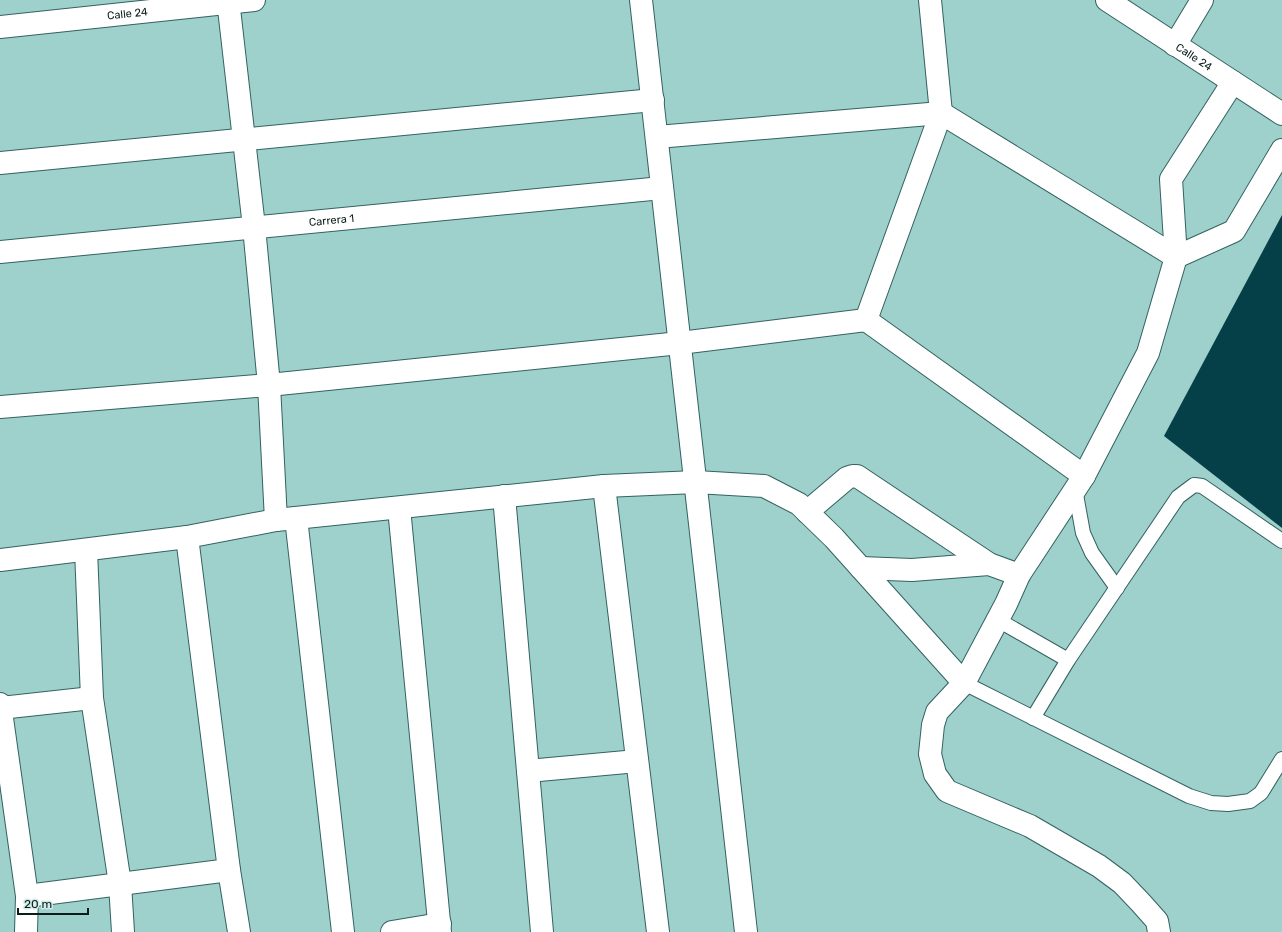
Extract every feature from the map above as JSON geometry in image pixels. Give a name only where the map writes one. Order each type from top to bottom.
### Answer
[{"type":"street","name":"Calle 24","points":[[0,27],[83,9],[254,0]]},
{"type":"street","points":[[641,0],[746,932]]},
{"type":"street","points":[[866,320],[941,113],[930,0]]},
{"type":"street","name":"Calle 24","points":[[1107,0],[1282,114]]},
{"type":"street","points":[[1175,45],[1202,0]]},
{"type":"street","points":[[228,1],[254,227],[269,385],[286,519],[344,932]]},
{"type":"street","points":[[1160,932],[1157,921],[1141,903],[1122,883],[1099,866],[1030,826],[947,791],[935,774],[930,754],[933,725],[937,712],[964,683],[998,620],[1019,575],[1079,482],[1148,353],[1176,257],[1171,179],[1233,82]]},
{"type":"street","points":[[0,163],[652,100]]},
{"type":"street","points":[[657,137],[941,113],[1176,257]]},
{"type":"street","points":[[1176,257],[1234,231],[1282,150]]},
{"type":"street","name":"Carrera 1","points":[[0,252],[662,188]]},
{"type":"street","points":[[0,407],[269,385],[680,343],[866,320],[1079,482]]},
{"type":"street","points":[[807,512],[847,478],[858,476],[989,564],[1019,575]]},
{"type":"street","points":[[0,560],[187,537],[286,519],[604,486],[696,482],[764,486],[799,504],[834,538],[964,683]]},
{"type":"street","points":[[604,486],[658,932]]},
{"type":"street","points":[[504,496],[542,932]]},
{"type":"street","points":[[392,932],[440,928],[399,508]]},
{"type":"street","points":[[187,537],[229,870],[239,932]]},
{"type":"street","points":[[86,550],[92,698],[120,884],[123,932]]},
{"type":"street","points":[[861,568],[912,570],[989,564]]},
{"type":"street","points":[[0,708],[92,698]]},
{"type":"street","points":[[0,704],[27,896],[26,932]]},
{"type":"street","points":[[528,771],[637,761]]},
{"type":"street","points":[[27,896],[229,870]]},
{"type":"lane","points":[[1079,482],[1083,533],[1092,554],[1117,588]]},
{"type":"lane","points":[[1033,718],[1068,660],[1178,497],[1194,485],[1202,486],[1282,541]]},
{"type":"lane","points":[[998,620],[1068,660]]},
{"type":"lane","points":[[964,683],[1189,796],[1211,803],[1228,804],[1250,801],[1261,793],[1282,759]]},
{"type":"building","points":[[1282,215],[1282,528],[1164,436]]}]
